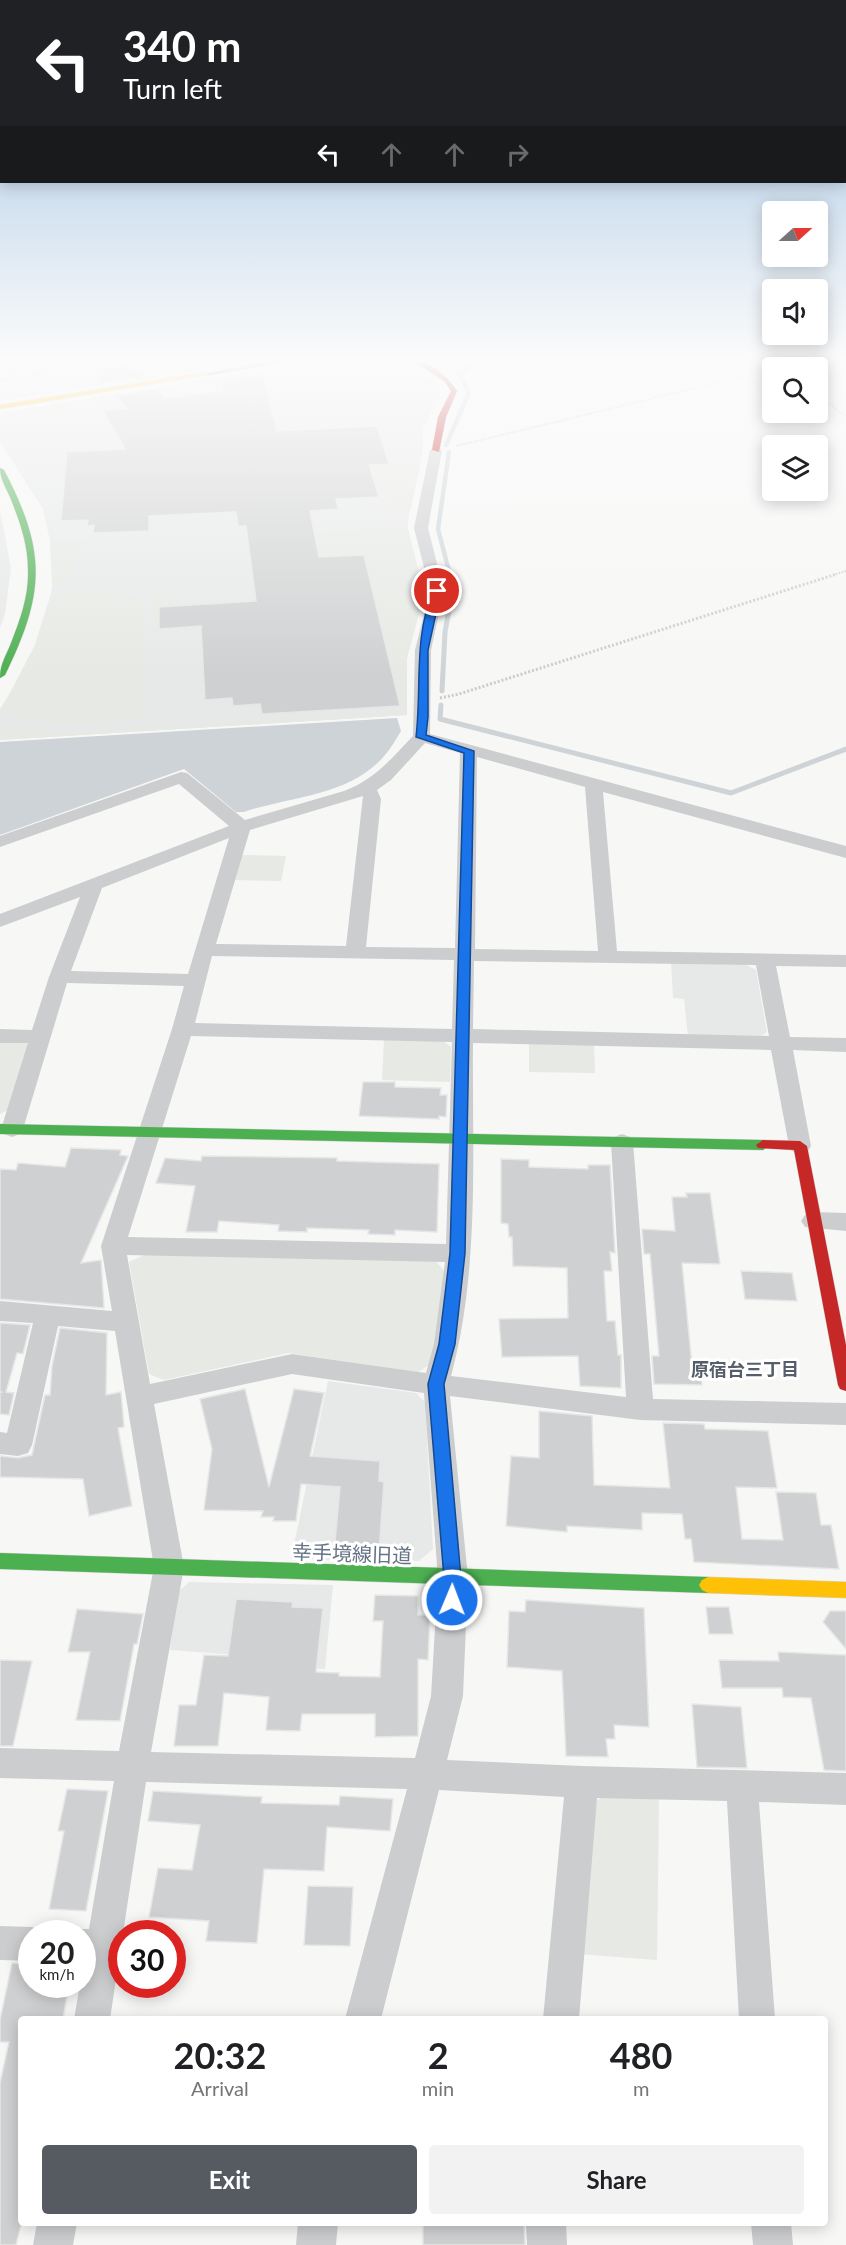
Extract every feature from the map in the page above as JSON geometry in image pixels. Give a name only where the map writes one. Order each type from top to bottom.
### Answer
[{"type":"street","points":[[0,921],[242,827],[366,789],[396,766],[421,737],[423,650],[437,591],[421,528],[433,466]]},
{"type":"street","points":[[0,470],[27,519],[33,562],[31,595],[25,618],[9,660],[0,675]]},
{"type":"street","points":[[421,737],[846,852]]},
{"type":"street","points":[[364,2016],[447,1696],[453,1578],[436,1384],[447,1344],[458,1253],[469,751]]},
{"type":"street","points":[[0,842],[181,777],[242,827]]},
{"type":"street","points":[[594,785],[608,957]]},
{"type":"street","points":[[355,953],[372,799],[366,789]]},
{"type":"street","points":[[96,1932],[132,1768],[169,1567],[113,1246],[183,1029],[204,950],[242,827]]},
{"type":"street","points":[[94,884],[59,977],[41,1037],[6,1129],[800,1146]]},
{"type":"street","points":[[204,950],[846,961]]},
{"type":"street","points":[[765,959],[846,1385]]},
{"type":"street","points":[[59,977],[197,980]]},
{"type":"street","points":[[183,1029],[846,1045]]},
{"type":"street","points":[[0,1036],[41,1037]]},
{"type":"street","points":[[622,1142],[640,1409]]},
{"type":"street","points":[[813,1221],[846,1222]]},
{"type":"street","points":[[113,1246],[458,1253]]},
{"type":"street","points":[[0,1311],[47,1317],[126,1322]]},
{"type":"street","points":[[0,1443],[18,1445],[47,1317]]},
{"type":"street","points":[[139,1397],[292,1364],[640,1409],[846,1414]]},
{"type":"street","name":"幸手境線旧道","points":[[0,1561],[846,1590]]},
{"type":"street","points":[[0,1763],[426,1774],[582,1782],[846,1789]]},
{"type":"street","points":[[561,2016],[582,1782]]},
{"type":"street","points":[[742,1786],[756,2016]]},
{"type":"street","points":[[0,1943],[18,1944]]},
{"type":"street","points":[[92,1998],[92,2016]]},
{"type":"street","points":[[53,2245],[56,2226]]},
{"type":"street","points":[[316,2245],[318,2226]]},
{"type":"street","points":[[546,2226],[547,2245]]},
{"type":"street","points":[[771,2226],[773,2245]]},
{"type":"path","points":[[422,702],[459,694],[846,571]]},
{"type":"shaded area","points":[[15,466],[420,466],[408,520],[408,534],[422,585],[423,598],[407,658],[407,715],[0,740],[0,709],[17,682],[35,645],[51,594],[53,578],[50,541],[43,509]]},
{"type":"shaded area","points":[[256,466],[259,466],[260,472],[420,466],[411,508],[403,508],[401,514],[353,516],[352,512],[398,510],[394,499],[382,500],[372,468],[257,474]]},
{"type":"shaded area","points":[[0,510],[11,568],[5,614],[0,628]]},
{"type":"shaded area","points":[[408,528],[423,598],[407,658],[407,707],[401,707],[364,555],[286,559],[248,537]]},
{"type":"shaded area","points":[[88,540],[87,546],[75,547],[73,583],[52,584],[50,541]]},
{"type":"shaded area","points":[[152,588],[165,589],[170,596],[182,599],[182,606],[159,607],[159,629],[152,629]]},
{"type":"shaded area","points":[[136,589],[124,591],[124,597],[144,600],[143,715],[113,721],[71,722],[30,719],[0,712],[35,645],[51,594]]},
{"type":"shaded area","points":[[407,711],[407,715],[0,740],[0,728],[73,733]]},
{"type":"shaded area","points":[[397,718],[401,731],[387,752],[371,769],[338,787],[319,793],[236,812],[184,769],[0,835],[0,742]]},
{"type":"shaded area","points":[[242,855],[286,856],[281,881],[235,880]]},
{"type":"shaded area","points":[[671,962],[745,964],[756,970],[767,1032],[760,1037],[688,1036],[684,999],[673,998]]},
{"type":"shaded area","points":[[384,1040],[443,1041],[451,1047],[450,1082],[382,1080]]},
{"type":"shaded area","points":[[0,1041],[26,1041],[31,1045],[10,1109],[0,1114]]},
{"type":"shaded area","points":[[529,1043],[594,1044],[595,1073],[529,1072]]},
{"type":"shaded area","points":[[151,1252],[432,1257],[446,1273],[434,1362],[418,1372],[288,1353],[164,1380],[149,1374],[129,1262]]},
{"type":"shaded area","points":[[328,1381],[416,1393],[425,1402],[433,1549],[419,1561],[291,1559]]},
{"type":"shaded area","points":[[189,1582],[333,1585],[325,1669],[248,1667],[250,1656],[170,1650],[178,1592]]},
{"type":"shaded area","points":[[603,1796],[659,1799],[657,1960],[578,1954],[590,1806]]},
{"type":"building","points":[[66,466],[369,466],[379,497],[336,499],[338,509],[310,511],[319,557],[364,555],[400,706],[262,714],[260,704],[233,706],[232,698],[205,700],[201,626],[159,629],[159,607],[256,601],[246,526],[238,526],[236,512],[149,516],[149,531],[93,533],[94,525],[87,526],[88,520],[61,521]]},
{"type":"building","points":[[363,1082],[395,1082],[395,1087],[441,1088],[440,1095],[447,1095],[446,1117],[439,1116],[439,1119],[359,1116]]},
{"type":"building","points":[[71,1148],[121,1150],[120,1155],[128,1156],[81,1263],[101,1260],[104,1308],[0,1299],[0,1169],[16,1170],[18,1163],[65,1167]]},
{"type":"building","points":[[202,1156],[337,1158],[337,1161],[439,1164],[437,1232],[395,1230],[395,1235],[368,1234],[369,1230],[307,1228],[307,1232],[278,1231],[279,1225],[219,1221],[217,1232],[186,1232],[195,1186],[156,1183],[165,1158],[201,1161]]},
{"type":"building","points":[[501,1159],[529,1160],[529,1167],[588,1169],[588,1165],[610,1165],[615,1253],[610,1252],[612,1271],[604,1271],[607,1321],[615,1321],[618,1355],[621,1355],[621,1388],[580,1386],[578,1356],[502,1357],[499,1319],[568,1318],[567,1268],[513,1266],[512,1237],[509,1237],[508,1224],[501,1223]]},
{"type":"building","points":[[686,1193],[710,1193],[720,1264],[682,1263],[692,1365],[699,1365],[702,1385],[654,1384],[652,1356],[659,1356],[650,1254],[644,1254],[642,1229],[675,1231],[672,1197],[687,1197]]},
{"type":"building","points":[[741,1271],[792,1273],[797,1301],[745,1299]]},
{"type":"building","points":[[0,1323],[30,1325],[23,1354],[17,1353],[6,1392],[14,1393],[9,1415],[0,1414]]},
{"type":"building","points":[[60,1328],[107,1333],[106,1395],[121,1392],[124,1427],[118,1428],[132,1506],[89,1516],[83,1479],[0,1477],[0,1456],[18,1458],[32,1455],[45,1395],[50,1395],[52,1366]]},
{"type":"building","points":[[245,1389],[269,1487],[294,1389],[324,1393],[310,1456],[380,1461],[379,1481],[384,1482],[379,1553],[334,1552],[340,1487],[301,1484],[296,1521],[273,1521],[274,1517],[261,1517],[263,1511],[204,1510],[212,1449],[200,1399]]},
{"type":"building","points":[[539,1411],[592,1416],[594,1485],[670,1488],[663,1423],[704,1424],[705,1429],[768,1431],[777,1488],[736,1487],[742,1539],[783,1540],[776,1492],[816,1493],[821,1525],[831,1525],[839,1569],[694,1562],[691,1539],[685,1539],[682,1514],[642,1513],[642,1530],[567,1526],[567,1532],[506,1526],[511,1456],[539,1458]]},
{"type":"building","points":[[375,1595],[418,1596],[418,1615],[430,1615],[428,1660],[418,1659],[418,1736],[375,1737],[375,1714],[302,1714],[300,1731],[266,1730],[269,1697],[224,1693],[218,1746],[174,1746],[179,1705],[196,1705],[204,1655],[228,1656],[236,1599],[293,1602],[292,1607],[323,1608],[316,1672],[339,1673],[339,1676],[380,1677],[383,1621],[373,1621]]},
{"type":"building","points":[[526,1600],[644,1608],[649,1727],[614,1725],[615,1739],[606,1739],[608,1757],[566,1756],[562,1671],[507,1667],[509,1611],[525,1612]]},
{"type":"building","points":[[706,1607],[729,1607],[733,1634],[709,1634]]},
{"type":"building","points":[[77,1609],[143,1614],[137,1644],[134,1644],[120,1721],[76,1720],[90,1652],[68,1652]]},
{"type":"building","points":[[830,1611],[846,1611],[846,1649],[823,1622]]},
{"type":"building","points":[[778,1652],[846,1655],[846,1771],[824,1770],[811,1698],[783,1697],[782,1688],[722,1688],[719,1660],[779,1661]]},
{"type":"building","points":[[0,1660],[32,1661],[13,1746],[0,1746]]},
{"type":"building","points":[[692,1704],[741,1707],[747,1768],[697,1767]]},
{"type":"building","points":[[67,1789],[108,1791],[86,1911],[49,1909],[64,1831],[58,1831]]},
{"type":"building","points":[[153,1791],[262,1797],[261,1803],[339,1805],[340,1796],[393,1799],[390,1831],[327,1827],[324,1871],[264,1869],[257,1943],[206,1941],[209,1921],[149,1917],[158,1868],[192,1870],[200,1825],[148,1821]]},
{"type":"building","points":[[308,1886],[353,1887],[350,1946],[304,1945]]},
{"type":"building","points":[[12,1963],[18,1964],[18,1998],[67,1998],[64,2016],[18,2016],[18,2226],[21,2226],[16,2245],[0,2245],[0,2083],[9,2042],[0,2042],[0,2020]]},
{"type":"building","points":[[423,2226],[524,2226],[525,2245],[423,2245]]},
{"type":"waterway","points":[[447,466],[438,529],[450,575]]},
{"type":"waterway","points":[[442,691],[445,632],[453,588],[449,574]]},
{"type":"waterway","points":[[441,705],[440,719],[731,793],[846,749]]},
{"type":"traffic: fast","points":[[0,470],[15,498],[25,524],[31,549],[33,572],[24,621],[0,675]]},
{"type":"traffic: fast","points":[[0,1129],[763,1145]]},
{"type":"traffic: fast","points":[[0,1561],[708,1585]]},
{"type":"traffic: slow","points":[[708,1585],[846,1590]]},
{"type":"traffic: jam","points":[[763,1145],[800,1146],[846,1385]]},
{"type":"district","name":"原宿台三丁目","points":[[745,1370]]},
{"type":"route","points":[[437,591],[423,650],[421,737],[469,751],[458,1253],[447,1344],[436,1384],[453,1578],[452,1600]]}]
